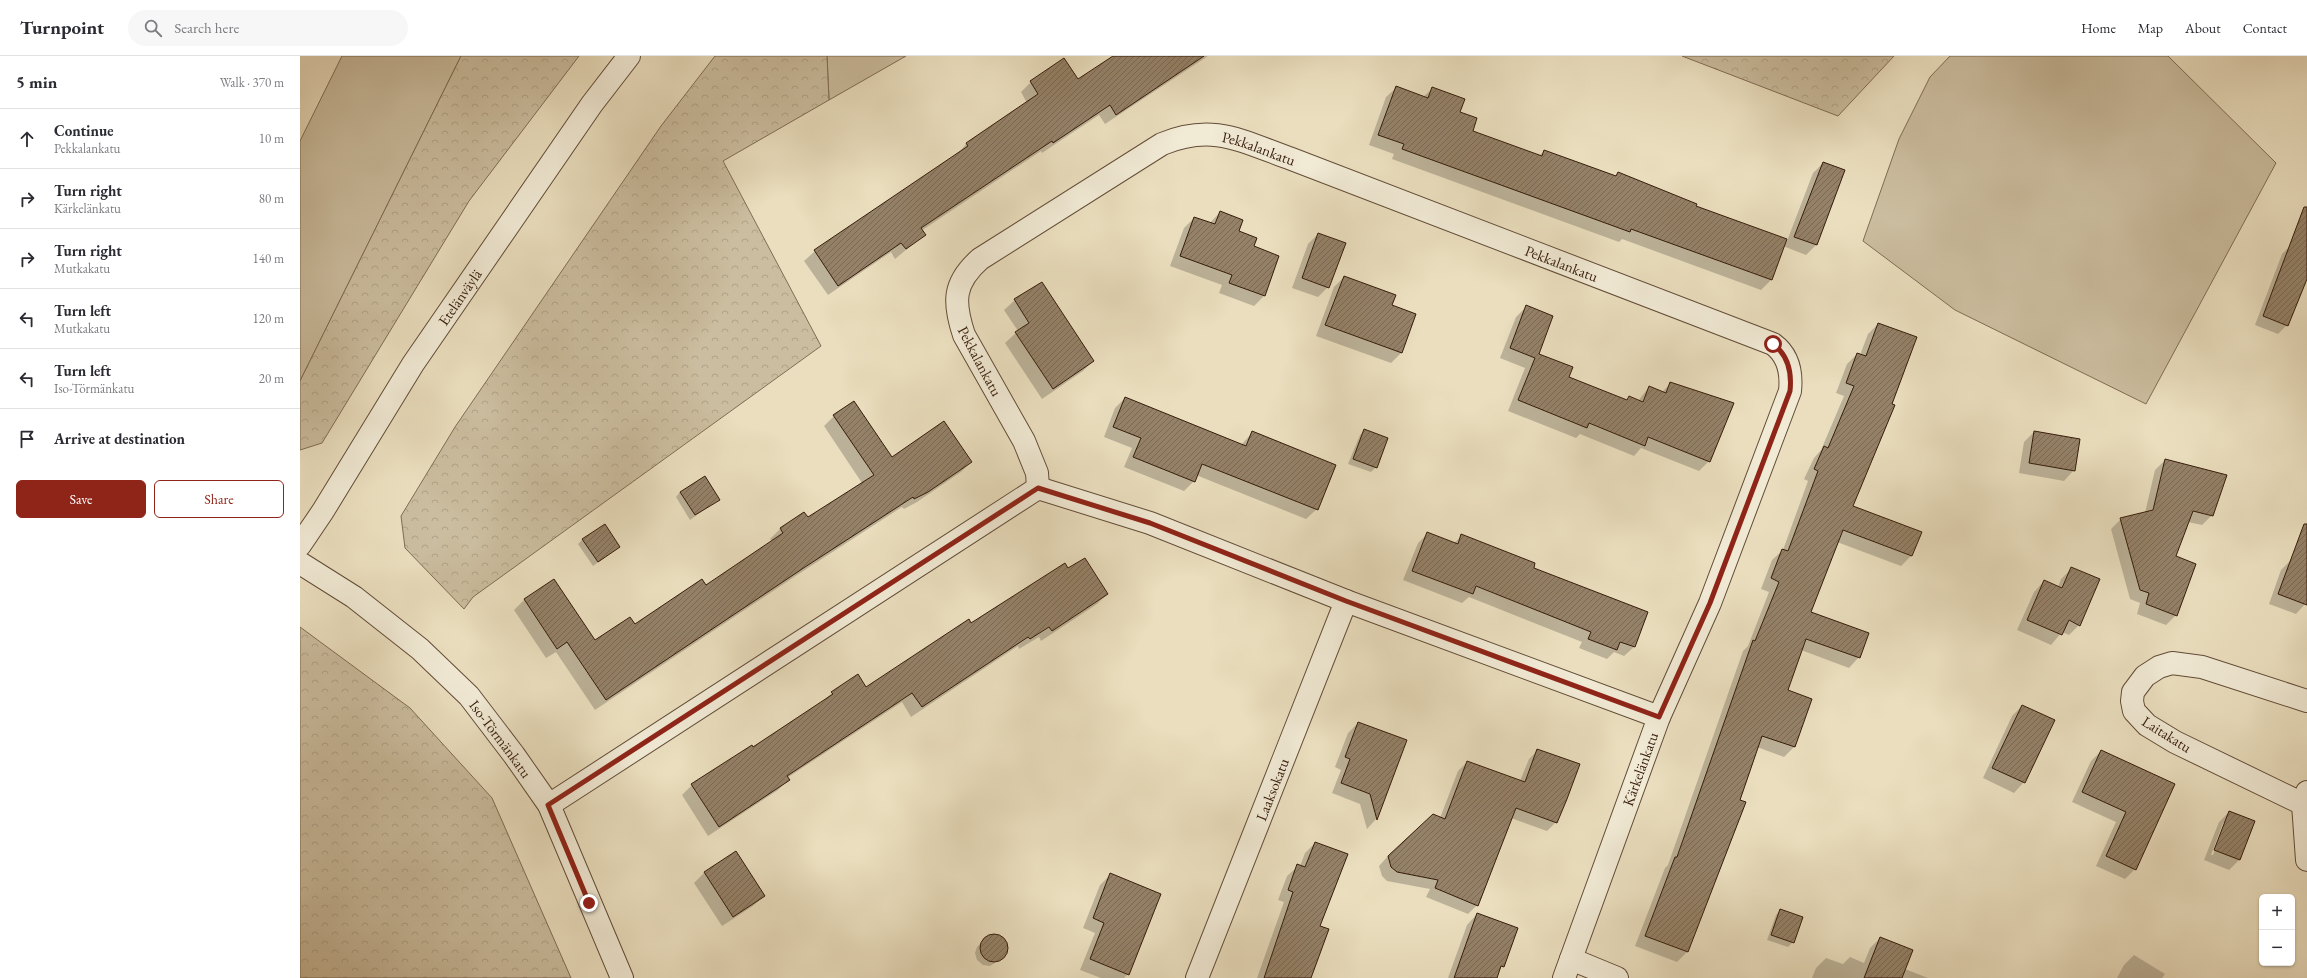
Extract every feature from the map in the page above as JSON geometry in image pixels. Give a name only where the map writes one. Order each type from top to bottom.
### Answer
[{"type":"street","name":"Etelänväylä","points":[[300,545],[323,511],[413,364],[592,104],[629,56]]},
{"type":"street","name":"Pekkalankatu","points":[[1038,488],[1037,473],[1024,441],[964,335],[959,320],[956,297],[963,278],[968,270],[980,259],[1162,144],[1192,134],[1222,134],[1294,160],[1773,344],[1780,349],[1787,361]]},
{"type":"street","name":"Kärkelänkatu","points":[[1567,968],[1659,717],[1710,603],[1790,391],[1791,382],[1787,361]]},
{"type":"street","points":[[548,805],[1038,488],[1150,523],[1346,601],[1659,717]]},
{"type":"street","name":"Iso-Törmänkatu","points":[[300,563],[354,597],[420,649],[464,691],[514,755],[548,805],[622,978]]},
{"type":"street","name":"Laaksokatu","points":[[1198,978],[1346,601]]},
{"type":"street","name":"Laitakatu","points":[[2305,798],[2175,742],[2153,729],[2134,711],[2132,701],[2133,692],[2146,676],[2159,667],[2172,663],[2202,667],[2307,701]]},
{"type":"street","points":[[2305,798],[2307,860]]},
{"type":"street","points":[[1567,968],[1617,978]]},
{"type":"green space","points":[[342,56],[461,56],[300,381],[300,141]]},
{"type":"green space","points":[[461,56],[579,56],[469,201],[322,443],[300,450],[300,381]]},
{"type":"green space","points":[[715,56],[827,56],[829,100],[723,161],[821,346],[473,597],[464,609],[405,548],[401,516],[455,427],[661,126]]},
{"type":"green space","points":[[827,56],[906,56],[829,100]]},
{"type":"green space","points":[[1682,56],[1894,56],[1838,116]]},
{"type":"green space","points":[[1950,56],[2168,56],[2276,163],[2146,404],[1955,310],[1863,241],[1899,139],[1930,77]]},
{"type":"green space","points":[[300,627],[410,708],[492,798],[571,978],[300,978]]},
{"type":"building","points":[[1113,56],[1204,56],[1116,115],[1110,105],[1053,143],[1052,141],[921,228],[926,235],[906,249],[901,243],[838,286],[814,250],[968,146],[966,143],[1038,94],[1030,81],[1064,58],[1078,79]]},
{"type":"building","points":[[1396,86],[1428,98],[1432,87],[1465,99],[1460,112],[1477,118],[1473,131],[1542,156],[1544,150],[1616,176],[1618,172],[1697,204],[1696,206],[1787,239],[1772,280],[1631,229],[1630,232],[1402,149],[1404,144],[1378,135]]},
{"type":"building","points":[[1823,162],[1845,170],[1817,245],[1794,237]]},
{"type":"building","points":[[2304,207],[2307,207],[2307,279],[2288,326],[2263,316]]},
{"type":"building","points":[[1220,211],[1243,220],[1239,231],[1257,238],[1254,246],[1279,256],[1265,296],[1229,283],[1232,275],[1180,256],[1194,217],[1215,224]]},
{"type":"building","points":[[1318,233],[1346,243],[1329,288],[1302,278]]},
{"type":"building","points":[[1344,276],[1396,295],[1392,305],[1416,314],[1402,353],[1325,325]]},
{"type":"building","points":[[1042,282],[1094,361],[1053,389],[1015,332],[1029,323],[1014,299]]},
{"type":"building","points":[[1526,305],[1553,316],[1539,354],[1573,367],[1569,377],[1627,400],[1629,396],[1643,402],[1649,386],[1666,393],[1670,382],[1734,403],[1710,462],[1648,437],[1645,446],[1589,423],[1587,428],[1518,400],[1535,358],[1510,348]]},
{"type":"building","points":[[1878,323],[1917,337],[1892,404],[1895,405],[1853,506],[1922,532],[1912,556],[1843,530],[1811,612],[1869,633],[1860,658],[1806,639],[1788,690],[1812,699],[1795,747],[1762,736],[1740,800],[1746,802],[1688,952],[1645,936],[1675,857],[1677,857],[1753,640],[1755,641],[1779,582],[1771,578],[1782,549],[1788,551],[1818,471],[1814,469],[1824,446],[1828,448],[1854,386],[1846,383],[1857,353],[1866,356]]},
{"type":"building","points":[[1125,397],[1246,446],[1252,431],[1336,465],[1318,510],[1202,464],[1195,482],[1133,457],[1141,438],[1113,427]]},
{"type":"building","points":[[854,401],[892,457],[944,421],[972,462],[928,492],[914,499],[913,497],[805,567],[606,700],[567,642],[557,649],[524,599],[554,579],[595,640],[630,617],[635,624],[702,579],[706,585],[783,533],[780,528],[804,512],[808,517],[874,475],[833,415]]},
{"type":"building","points":[[1364,429],[1388,438],[1377,468],[1353,459]]},
{"type":"building","points":[[2034,431],[2080,439],[2075,471],[2029,463]]},
{"type":"building","points":[[2165,459],[2227,475],[2213,516],[2193,511],[2176,556],[2196,564],[2177,616],[2146,604],[2149,593],[2140,590],[2120,518],[2153,510]]},
{"type":"building","points":[[705,476],[720,500],[695,515],[680,492]]},
{"type":"building","points":[[605,524],[620,547],[598,562],[582,539]]},
{"type":"building","points":[[2304,524],[2307,524],[2307,605],[2278,594]]},
{"type":"building","points":[[1427,532],[1458,544],[1461,534],[1535,563],[1534,568],[1648,612],[1635,647],[1620,642],[1617,650],[1588,639],[1591,632],[1476,586],[1473,594],[1412,571]]},
{"type":"building","points":[[1085,558],[1108,594],[1052,631],[1049,627],[1030,639],[1028,637],[922,707],[912,693],[787,776],[790,780],[719,827],[691,784],[752,745],[753,747],[833,694],[831,692],[858,674],[866,687],[969,619],[971,623],[1065,563],[1068,568]]},
{"type":"building","points":[[2071,567],[2100,579],[2080,626],[2069,620],[2062,635],[2027,620],[2044,580],[2062,588]]},
{"type":"building","points":[[2022,705],[2055,720],[2025,783],[1992,768]]},
{"type":"building","points":[[1358,722],[1407,740],[1377,820],[1370,794],[1341,783],[1350,759],[1345,757]]},
{"type":"building","points":[[1537,749],[1580,764],[1567,799],[1557,823],[1516,808],[1478,906],[1435,888],[1438,880],[1397,872],[1391,867],[1388,856],[1433,814],[1445,819],[1467,761],[1525,782]]},
{"type":"building","points":[[2101,750],[2175,784],[2136,870],[2106,856],[2126,812],[2082,792]]},
{"type":"building","points":[[2229,811],[2255,821],[2240,860],[2214,850]]},
{"type":"building","points":[[1315,842],[1348,854],[1320,926],[1329,929],[1311,978],[1264,978],[1293,892],[1288,890],[1297,864],[1305,867]]},
{"type":"building","points":[[736,851],[765,896],[733,917],[704,872]]},
{"type":"building","points":[[1110,873],[1161,894],[1129,975],[1090,959],[1104,923],[1093,918]]},
{"type":"building","points":[[1780,909],[1803,917],[1794,943],[1771,935]]},
{"type":"building","points":[[1477,913],[1518,928],[1504,967],[1501,966],[1497,978],[1454,978]]},
{"type":"building","points":[[994,934],[1004,938],[1008,948],[1004,958],[994,962],[984,958],[980,948],[984,938]]},
{"type":"building","points":[[1880,937],[1913,950],[1902,978],[1864,978]]},
{"type":"route","points":[[589,903],[548,805],[1038,488],[1150,523],[1346,601],[1659,717],[1710,603],[1790,391],[1791,382],[1785,354],[1773,344]]}]
